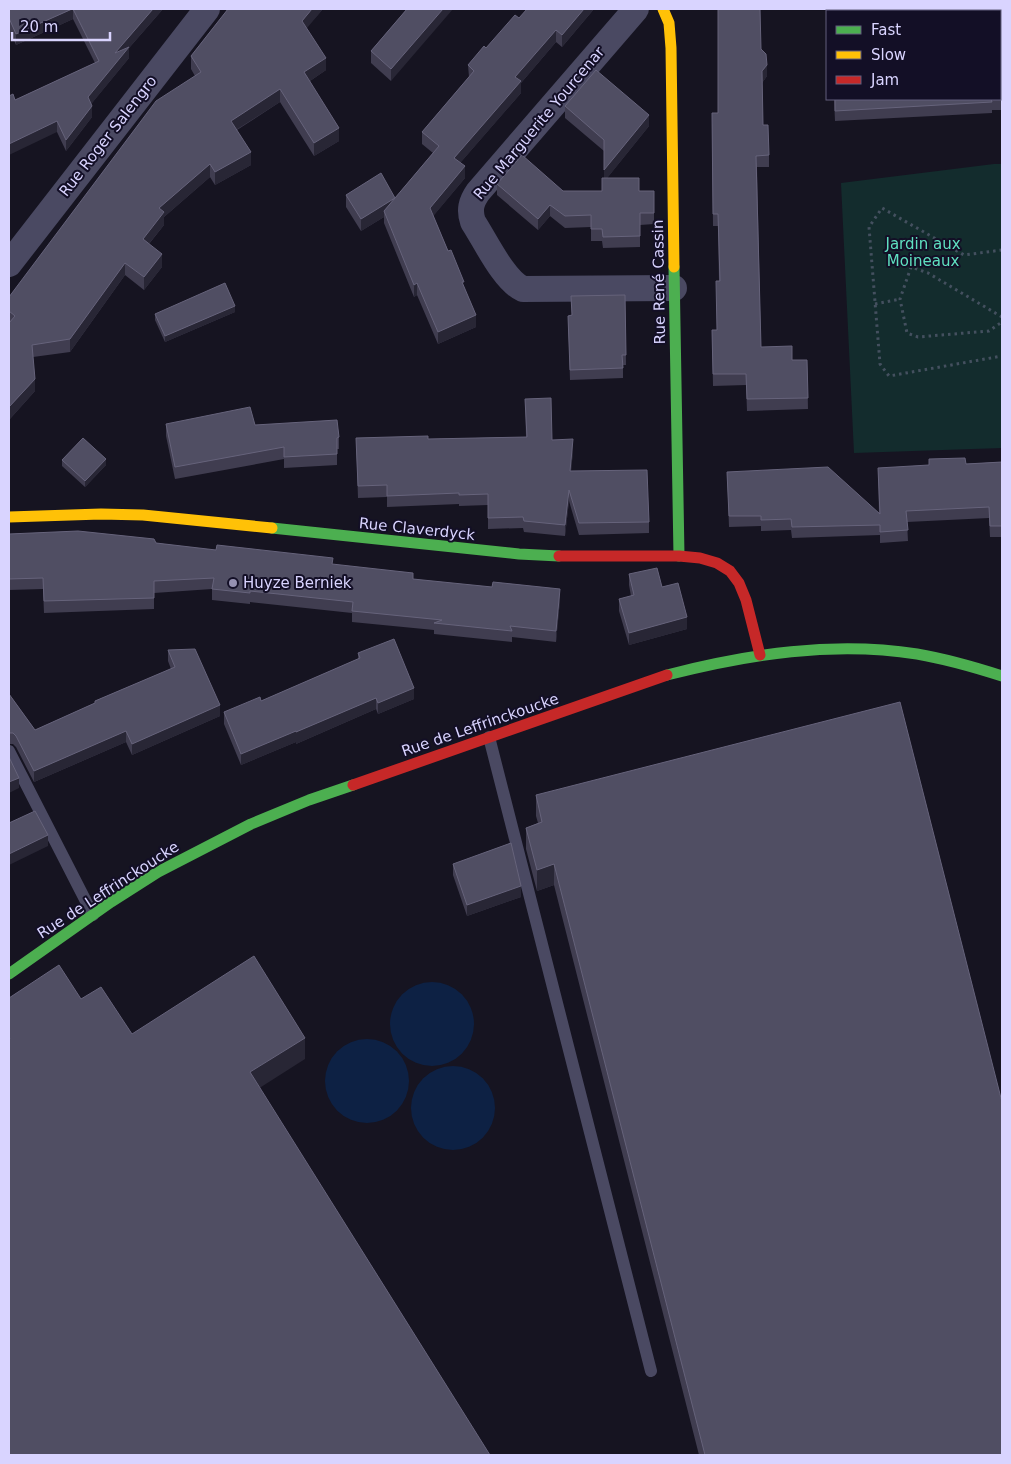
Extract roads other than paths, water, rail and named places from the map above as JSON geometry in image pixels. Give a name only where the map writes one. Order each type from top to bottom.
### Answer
[{"type":"street","name":"Rue Roger Salengro","points":[[9,264],[207,9]]},
{"type":"street","name":"Rue Marguerite Yourcenar","points":[[636,9],[478,192],[472,202],[471,215],[473,222],[507,276],[514,284],[523,289],[674,288]]},
{"type":"street","name":"Rue René Cassin","points":[[664,9],[669,23],[671,48],[679,556]]},
{"type":"street","name":"Rue Claverdyck","points":[[9,517],[101,514],[143,515],[519,554],[679,556],[700,558],[717,563],[736,577],[746,600],[760,655]]},
{"type":"street","name":"Rue de Leffrinckoucke","points":[[9,974],[158,872],[251,824],[309,800],[661,677],[709,664],[760,655],[817,649],[880,649],[939,658],[1002,676]]},
{"type":"lane","points":[[489,737],[651,1371]]},
{"type":"lane","points":[[9,751],[93,915]]},
{"type":"water","points":[[432,982],[448,985],[462,994],[471,1008],[474,1024],[471,1040],[462,1054],[448,1063],[432,1066],[416,1063],[402,1054],[393,1040],[390,1024],[393,1008],[402,994],[416,985]]},
{"type":"water","points":[[359,1039],[375,1039],[391,1046],[402,1057],[409,1073],[406,1097],[397,1111],[391,1116],[375,1123],[359,1123],[343,1116],[332,1105],[325,1089],[325,1073],[332,1057],[343,1046]]},
{"type":"water","points":[[445,1066],[461,1066],[477,1073],[488,1084],[495,1100],[492,1124],[483,1138],[477,1143],[461,1150],[445,1150],[429,1143],[418,1132],[411,1116],[411,1100],[418,1084],[429,1073]]},
{"type":"place","name":"Huyze Berniek","points":[[233,583]]},
{"type":"park label","name":"Jardin aux Moineaux","points":[[923,252]]}]
